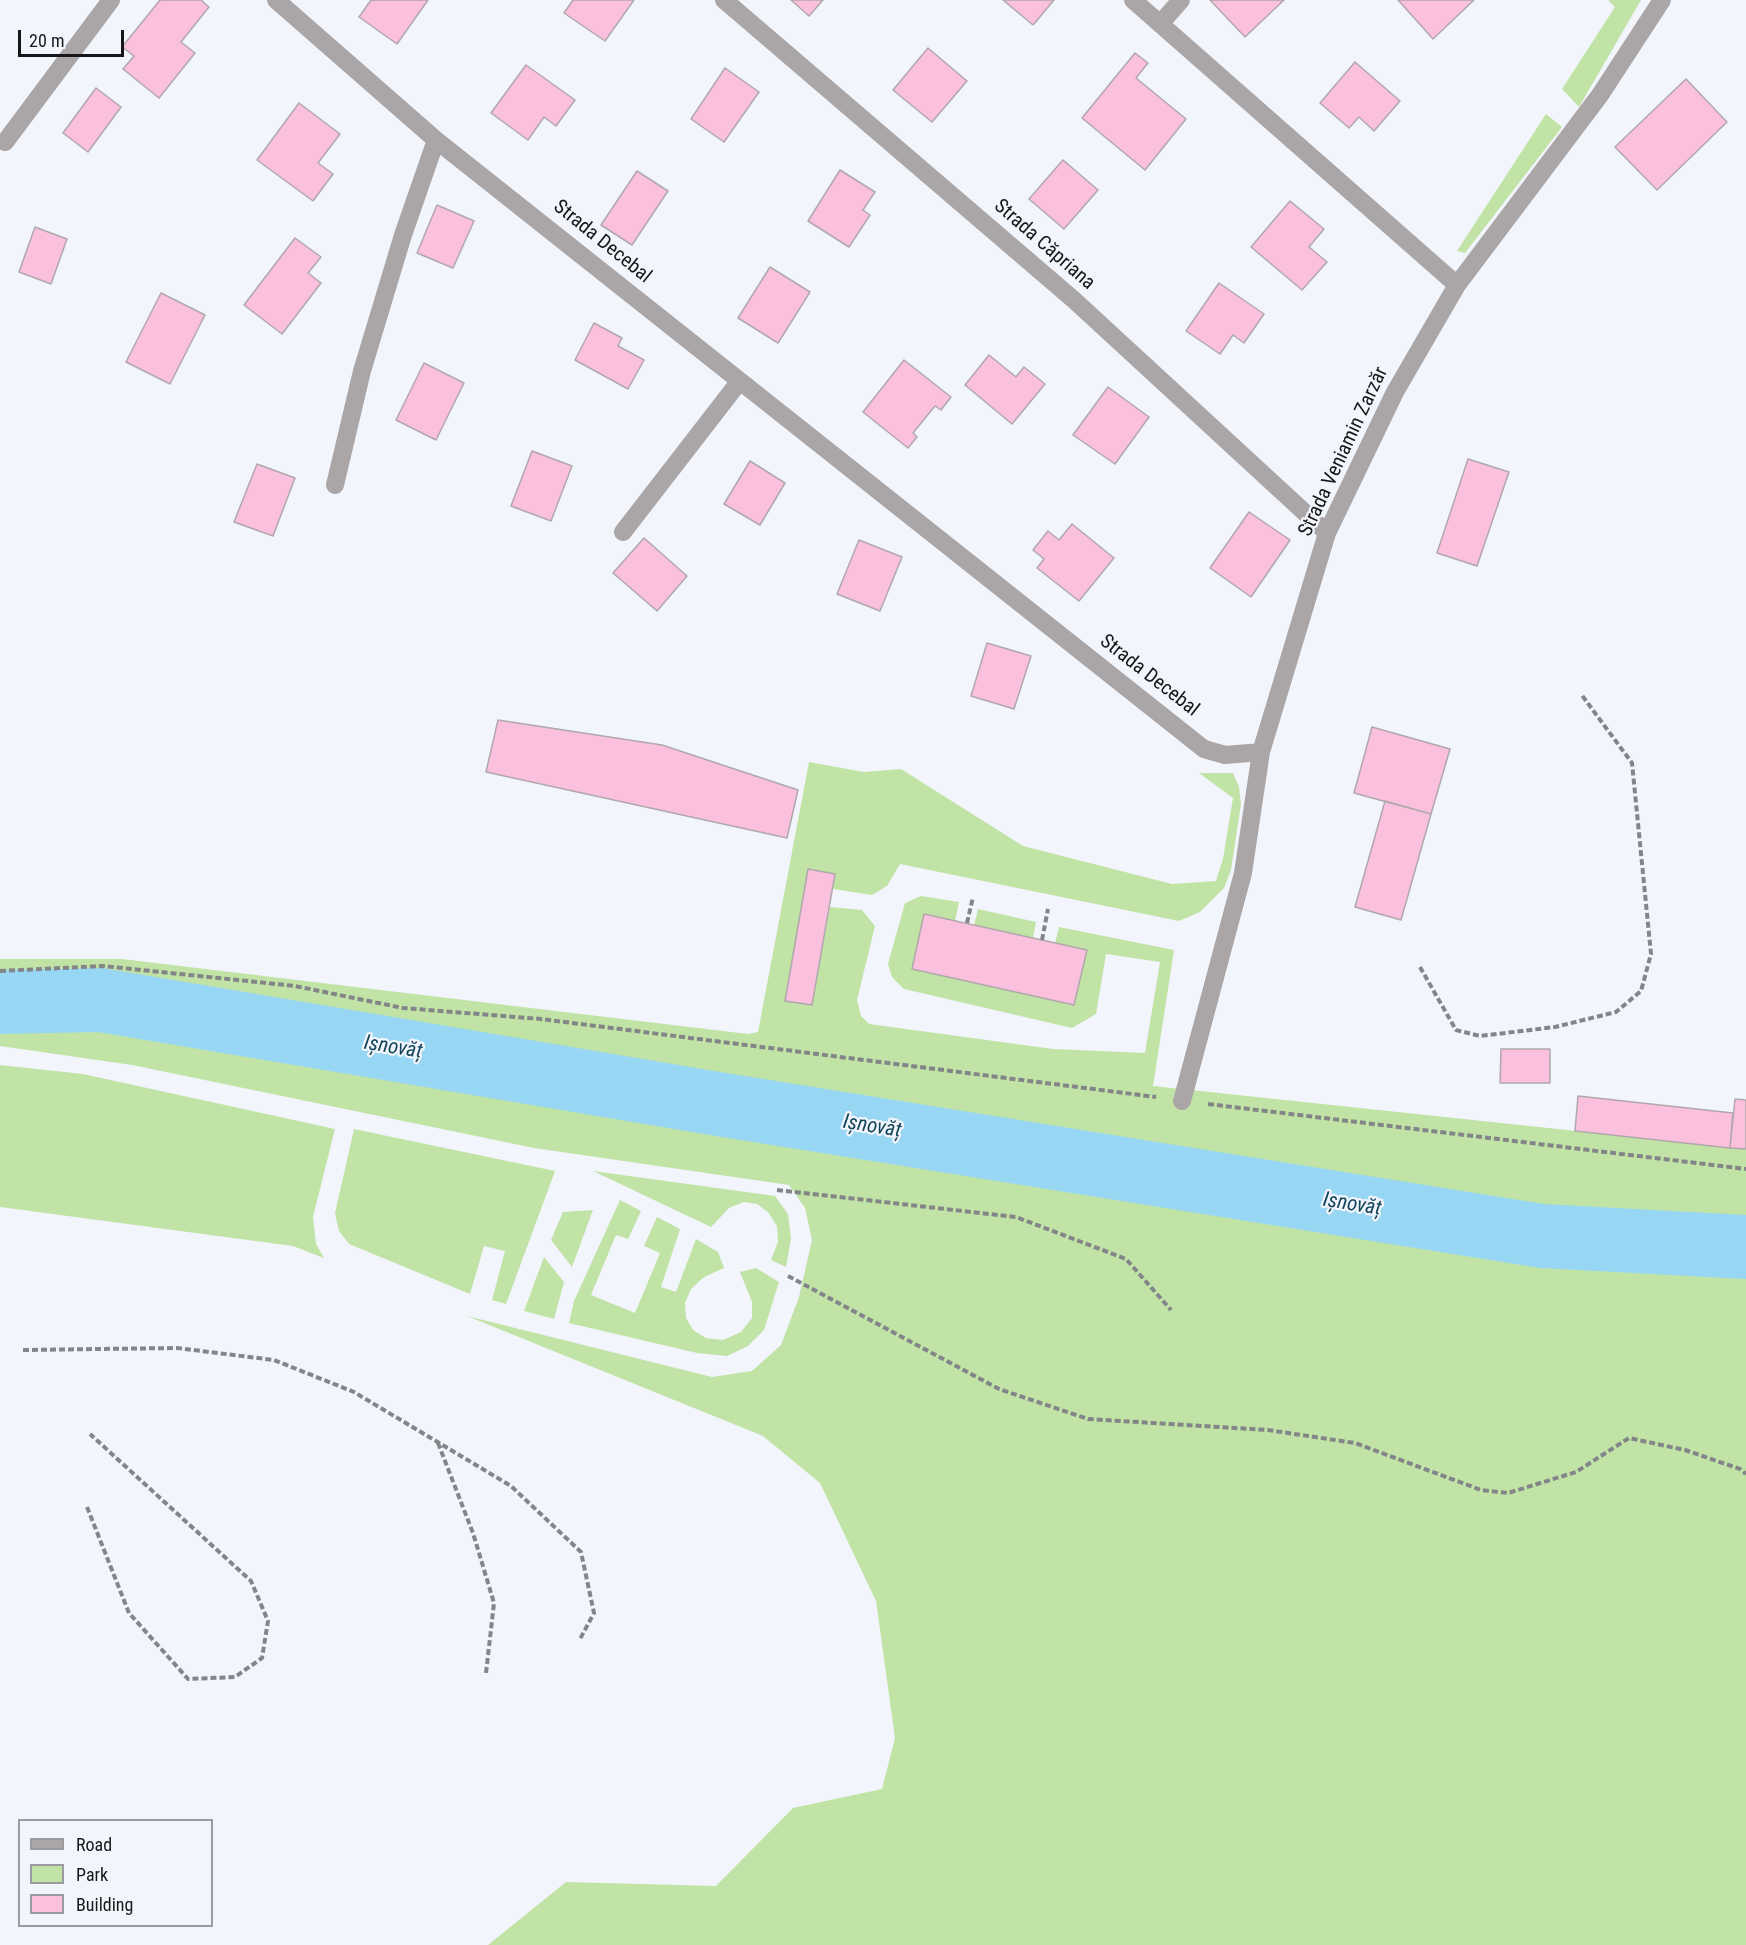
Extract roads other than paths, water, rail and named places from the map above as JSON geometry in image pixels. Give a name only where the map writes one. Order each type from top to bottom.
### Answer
[{"type":"street","points":[[5,142],[111,0]]},
{"type":"street","name":"Strada Decebal","points":[[276,0],[436,140],[1204,748],[1225,755],[1262,752]]},
{"type":"street","name":"Strada Căpriana","points":[[724,0],[1074,300],[1327,533]]},
{"type":"street","points":[[1132,0],[1457,285]]},
{"type":"street","points":[[1160,24],[1181,0]]},
{"type":"street","name":"Strada Veniamin Zarzăr","points":[[1262,752],[1327,533],[1395,392],[1457,285],[1600,95],[1662,0]]},
{"type":"street","points":[[335,485],[362,371],[403,235],[436,140]]},
{"type":"street","points":[[623,532],[739,382]]},
{"type":"street","points":[[1182,1101],[1243,873],[1262,752]]},
{"type":"waterway","name":"Ișnovăț","points":[[0,1002],[100,1000],[724,1105],[1542,1236],[1746,1247]]}]
